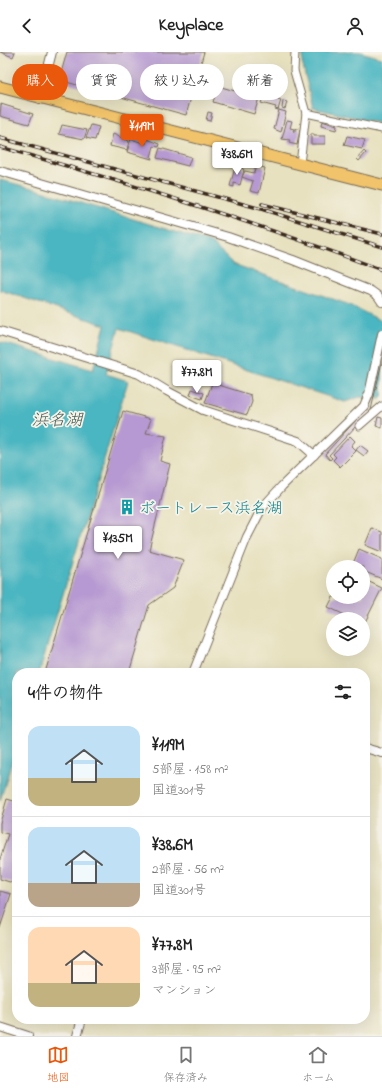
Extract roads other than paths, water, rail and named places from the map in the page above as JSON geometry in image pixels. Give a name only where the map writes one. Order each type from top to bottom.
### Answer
[{"type":"highway","points":[[0,87],[12,91]]},
{"type":"highway","points":[[44,100],[382,185]]},
{"type":"street","points":[[49,64],[52,52]]},
{"type":"street","points":[[295,52],[294,71],[306,113],[300,164]]},
{"type":"street","points":[[306,113],[382,129]]},
{"type":"street","points":[[0,171],[228,237],[293,260],[371,291],[378,296],[382,302]]},
{"type":"street","points":[[0,331],[139,374],[203,410],[298,441],[314,455]]},
{"type":"street","points":[[195,668],[247,537],[262,508],[314,455],[359,413],[369,394],[382,334]]},
{"type":"street","points":[[359,426],[382,406]]},
{"type":"street","points":[[370,749],[382,753]]},
{"type":"street","points":[[77,1036],[81,1024]]},
{"type":"street","points":[[0,1028],[28,1036]]},
{"type":"water","points":[[303,52],[360,52],[382,58],[382,124],[313,108],[302,62]]},
{"type":"water","name":"浜名湖","points":[[0,180],[32,188],[211,243],[233,264],[347,304],[382,321],[382,396],[380,399],[360,397],[345,402],[119,328],[106,374],[128,381],[41,668],[12,668],[12,761],[0,801],[0,342],[93,370],[105,325],[0,290]]},
{"type":"railway","points":[[0,138],[258,208],[382,247]]},
{"type":"railway","points":[[0,147],[192,204],[288,236],[382,270]]},
{"type":"railway","points":[[262,204],[382,234]]},
{"type":"place","name":"ボートレース浜名湖","points":[[127,507]]}]
